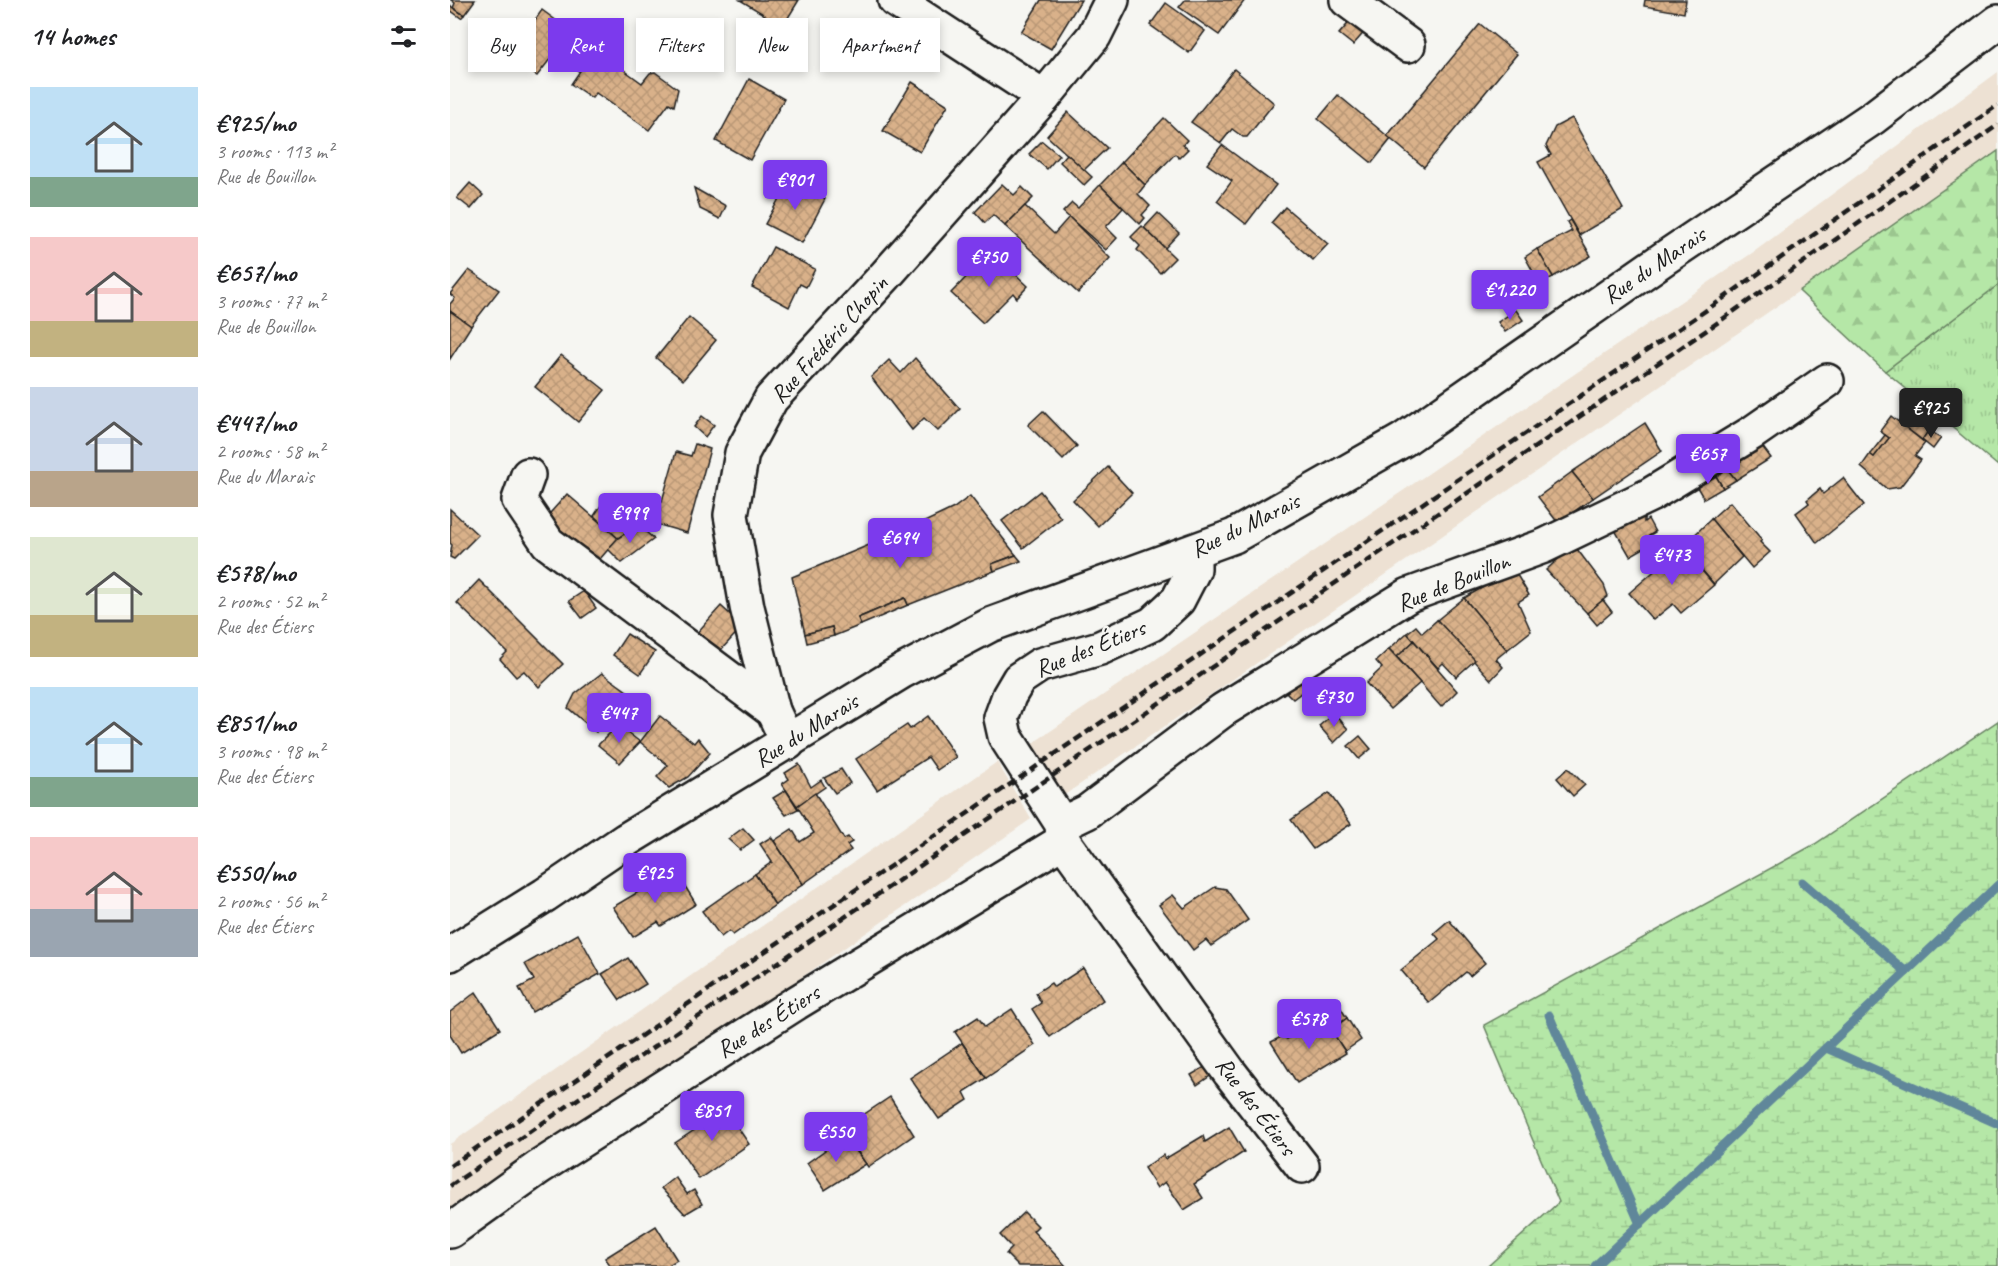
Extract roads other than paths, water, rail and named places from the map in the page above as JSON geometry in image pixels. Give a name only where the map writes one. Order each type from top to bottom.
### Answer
[{"type":"street","points":[[895,0],[1044,97]]},
{"type":"street","name":"Rue Frédéric Chopin","points":[[788,743],[773,711],[747,607],[731,515],[742,453],[771,399],[886,275],[1044,97],[1094,36],[1112,0]]},
{"type":"street","points":[[1347,0],[1408,45]]},
{"type":"street","name":"Rue du Marais","points":[[450,954],[545,895],[626,840],[788,743],[870,690],[990,625],[1234,536],[1403,440],[1662,259],[1874,117],[1998,22]]},
{"type":"street","name":"Rue de Bouillon","points":[[1062,833],[1223,710],[1409,594],[1544,546],[1650,495],[1752,434],[1827,381]]},
{"type":"street","points":[[528,475],[519,500],[548,543],[773,711]]},
{"type":"street","name":"Rue des Étiers","points":[[1194,552],[1194,569],[1178,600],[1152,624],[1100,648],[1040,665],[1019,679],[1009,696],[1001,718],[1005,736],[1062,833],[1230,1073],[1302,1166]]},
{"type":"street","name":"Rue des Étiers","points":[[450,1231],[538,1168],[1062,833]]},
{"type":"waterway","points":[[1802,882],[1906,972]]},
{"type":"waterway","points":[[1595,1266],[1998,885]]},
{"type":"waterway","points":[[1549,1015],[1640,1224]]},
{"type":"waterway","points":[[1826,1048],[1998,1124]]},
{"type":"railway","points":[[450,1166],[1711,307],[1998,105]]},
{"type":"railway","points":[[450,1186],[1720,321],[1998,125]]}]
